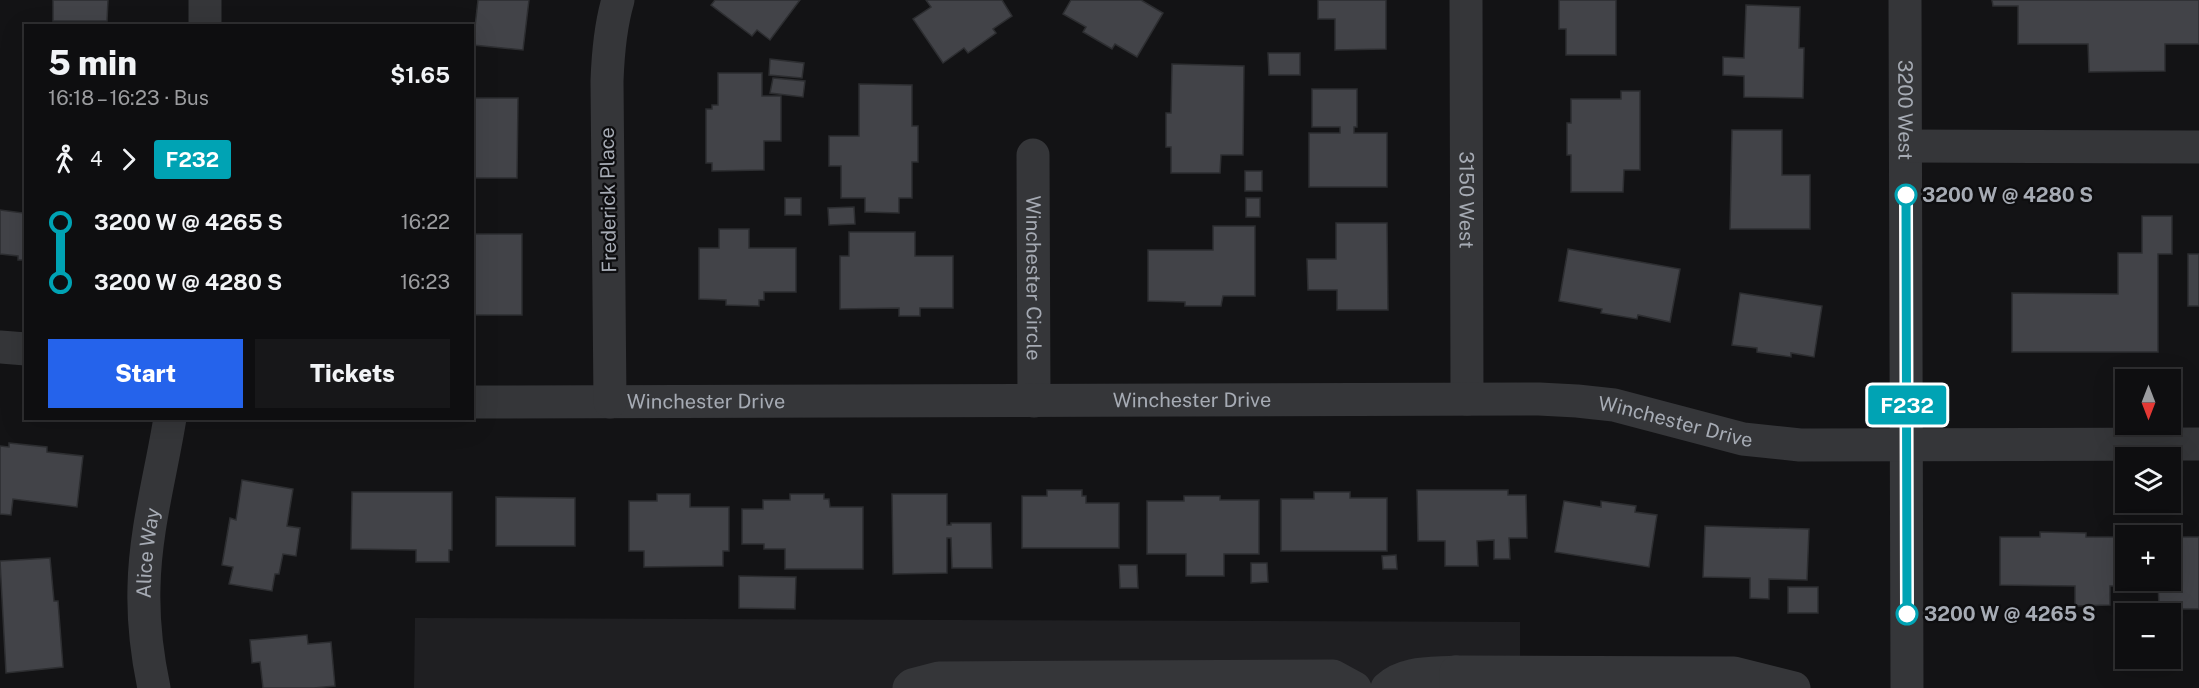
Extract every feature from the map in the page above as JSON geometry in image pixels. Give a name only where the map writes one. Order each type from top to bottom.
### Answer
[{"type":"street","points":[[205,0],[205,24]]},
{"type":"street","name":"Frederick Place","points":[[610,402],[607,81],[609,40],[618,0]]},
{"type":"street","name":"3150 West","points":[[1466,0],[1467,399]]},
{"type":"street","name":"3200 West","points":[[1905,0],[1907,688]]},
{"type":"street","points":[[1906,146],[2199,147]]},
{"type":"street","name":"Winchester Circle","points":[[1033,155],[1034,400]]},
{"type":"street","points":[[0,347],[24,349]]},
{"type":"street","name":"Winchester Drive","points":[[474,402],[1539,399],[1605,404],[1743,439],[1800,446],[2199,444]]},
{"type":"street","name":"Alice Way","points":[[154,688],[147,638],[144,587],[149,533],[170,420]]},
{"type":"street","points":[[1387,688],[1392,683],[1411,675],[1456,680],[1561,680],[1734,674],[1794,688]]},
{"type":"street","points":[[909,688],[912,685],[939,678],[1333,676],[1355,688]]},
{"type":"shaded area","points":[[415,618],[1520,622],[1520,688],[414,688]]},
{"type":"building","points":[[53,0],[108,0],[107,21],[53,21]]},
{"type":"building","points":[[478,0],[529,0],[523,50],[474,45]]},
{"type":"building","points":[[715,0],[800,0],[770,40],[757,30],[752,36],[711,5]]},
{"type":"building","points":[[926,0],[1002,0],[1012,16],[993,29],[996,33],[968,53],[964,48],[943,63],[913,19],[931,7]]},
{"type":"building","points":[[1071,0],[1141,0],[1163,13],[1137,57],[1115,44],[1112,49],[1083,32],[1086,27],[1063,14]]},
{"type":"building","points":[[1318,0],[1386,0],[1386,49],[1335,50],[1335,19],[1318,19]]},
{"type":"building","points":[[1559,0],[1616,0],[1616,55],[1566,55],[1566,29],[1559,29]]},
{"type":"building","points":[[1992,0],[2199,0],[2199,44],[2165,44],[2165,71],[2089,72],[2088,44],[2018,44],[2018,6],[1993,6]]},
{"type":"building","points":[[1746,5],[1800,7],[1799,48],[1804,48],[1803,98],[1744,97],[1744,76],[1723,75],[1723,57],[1744,58]]},
{"type":"building","points":[[1268,53],[1300,53],[1300,75],[1269,75]]},
{"type":"building","points":[[770,59],[804,63],[802,78],[769,75]]},
{"type":"building","points":[[1172,64],[1244,66],[1243,155],[1221,155],[1220,173],[1171,173],[1171,147],[1166,147],[1166,113],[1171,113]]},
{"type":"building","points":[[718,73],[762,73],[762,96],[781,96],[781,141],[764,141],[764,170],[712,171],[712,163],[706,163],[706,109],[712,109],[712,105],[718,105]]},
{"type":"building","points":[[773,78],[805,81],[803,97],[770,93]]},
{"type":"building","points":[[859,84],[912,85],[912,126],[918,126],[918,162],[912,162],[912,198],[899,198],[899,213],[865,212],[865,198],[841,198],[841,166],[829,166],[829,136],[859,136]]},
{"type":"building","points":[[1312,89],[1357,89],[1357,127],[1354,127],[1354,133],[1387,133],[1387,187],[1309,187],[1309,133],[1340,133],[1340,127],[1312,127]]},
{"type":"building","points":[[1621,91],[1640,91],[1640,170],[1624,170],[1623,192],[1571,192],[1571,155],[1567,155],[1567,123],[1571,123],[1571,99],[1621,99]]},
{"type":"building","points":[[474,98],[518,98],[517,178],[474,178]]},
{"type":"building","points":[[1732,130],[1782,130],[1782,175],[1810,175],[1810,229],[1730,229]]},
{"type":"building","points":[[1245,171],[1262,171],[1262,191],[1245,191]]},
{"type":"building","points":[[785,198],[801,198],[801,215],[785,215]]},
{"type":"building","points":[[1246,198],[1260,198],[1260,217],[1246,217]]},
{"type":"building","points":[[854,207],[855,224],[829,225],[828,208]]},
{"type":"building","points":[[24,209],[24,260],[18,260],[18,256],[0,254],[0,210],[23,213]]},
{"type":"building","points":[[2142,216],[2172,216],[2172,254],[2158,254],[2158,352],[2012,352],[2012,293],[2118,294],[2118,253],[2142,253]]},
{"type":"building","points":[[1336,223],[1387,223],[1388,310],[1337,310],[1337,290],[1308,290],[1307,259],[1336,259]]},
{"type":"building","points":[[1213,226],[1255,226],[1255,296],[1223,296],[1221,306],[1185,306],[1185,302],[1148,301],[1148,250],[1213,250]]},
{"type":"building","points":[[719,229],[749,229],[749,248],[796,248],[796,292],[764,292],[764,300],[759,300],[759,306],[726,305],[726,300],[699,299],[699,248],[719,248]]},
{"type":"building","points":[[849,232],[915,232],[915,256],[953,256],[953,308],[920,308],[920,316],[899,316],[899,308],[840,309],[840,256],[849,256]]},
{"type":"building","points":[[474,234],[522,234],[522,315],[474,315]]},
{"type":"building","points":[[1568,249],[1680,269],[1670,322],[1638,315],[1637,319],[1601,313],[1602,309],[1559,301]]},
{"type":"building","points":[[2188,254],[2199,254],[2199,306],[2188,306]]},
{"type":"building","points":[[1740,293],[1822,306],[1814,357],[1791,353],[1791,357],[1757,352],[1757,348],[1732,345]]},
{"type":"building","points":[[9,443],[47,447],[47,452],[83,456],[77,507],[13,499],[11,515],[0,514],[0,446],[9,447]]},
{"type":"building","points":[[242,480],[293,489],[287,526],[300,528],[296,556],[283,554],[279,574],[275,574],[272,591],[229,584],[233,567],[222,565],[230,518],[236,520]]},
{"type":"building","points":[[1047,490],[1082,490],[1082,496],[1086,496],[1086,503],[1119,503],[1119,548],[1022,548],[1022,496],[1047,496]]},
{"type":"building","points":[[1417,490],[1508,490],[1508,495],[1526,495],[1527,538],[1509,538],[1510,559],[1494,559],[1494,540],[1477,541],[1478,566],[1445,566],[1445,541],[1418,541]]},
{"type":"building","points":[[352,492],[452,492],[452,550],[449,550],[449,562],[416,562],[416,550],[351,549]]},
{"type":"building","points":[[1314,492],[1350,492],[1350,498],[1387,498],[1387,551],[1281,551],[1281,499],[1314,499]]},
{"type":"building","points":[[657,494],[690,494],[690,507],[729,507],[729,551],[723,551],[723,566],[644,567],[644,551],[629,551],[629,501],[657,501]]},
{"type":"building","points":[[790,494],[824,494],[824,499],[829,499],[830,507],[863,507],[863,569],[785,569],[785,549],[764,549],[764,544],[742,544],[742,509],[763,509],[763,500],[790,500]]},
{"type":"building","points":[[892,494],[947,494],[947,525],[951,523],[991,523],[992,568],[952,568],[951,538],[947,538],[947,573],[893,574]]},
{"type":"building","points":[[1184,496],[1220,496],[1220,500],[1259,500],[1259,554],[1224,554],[1224,576],[1186,576],[1186,554],[1147,554],[1147,501],[1184,501]]},
{"type":"building","points":[[496,497],[575,498],[575,546],[496,546]]},
{"type":"building","points":[[1564,501],[1601,507],[1601,501],[1636,506],[1635,512],[1657,515],[1649,567],[1555,552]]},
{"type":"building","points":[[1705,526],[1809,529],[1807,580],[1769,579],[1769,599],[1750,598],[1750,578],[1703,577]]},
{"type":"building","points":[[2040,532],[2086,533],[2086,537],[2115,537],[2115,586],[2110,586],[2110,605],[2075,606],[2075,586],[2000,585],[2000,537],[2040,537]]},
{"type":"building","points":[[2181,537],[2199,537],[2199,609],[2181,609],[2181,603],[2159,603],[2158,591],[2181,591]]},
{"type":"building","points":[[1396,555],[1397,569],[1383,569],[1382,556]]},
{"type":"building","points":[[50,558],[54,601],[58,601],[63,667],[6,673],[0,561]]},
{"type":"building","points":[[1251,563],[1267,563],[1268,582],[1251,583]]},
{"type":"building","points":[[1119,565],[1137,565],[1138,588],[1120,588]]},
{"type":"building","points":[[739,576],[796,577],[795,609],[739,608]]},
{"type":"building","points":[[1788,587],[1818,587],[1818,613],[1788,613]]},
{"type":"building","points":[[307,635],[308,644],[331,642],[335,686],[263,688],[260,662],[252,663],[250,640]]},
{"type":"bus line","name":"F232","points":[[1906,195],[1907,614]]},
{"type":"place","name":"3200 W @ 4280 S","points":[[1906,195]]},
{"type":"place","name":"3200 W @ 4265 S","points":[[1907,614]]}]
